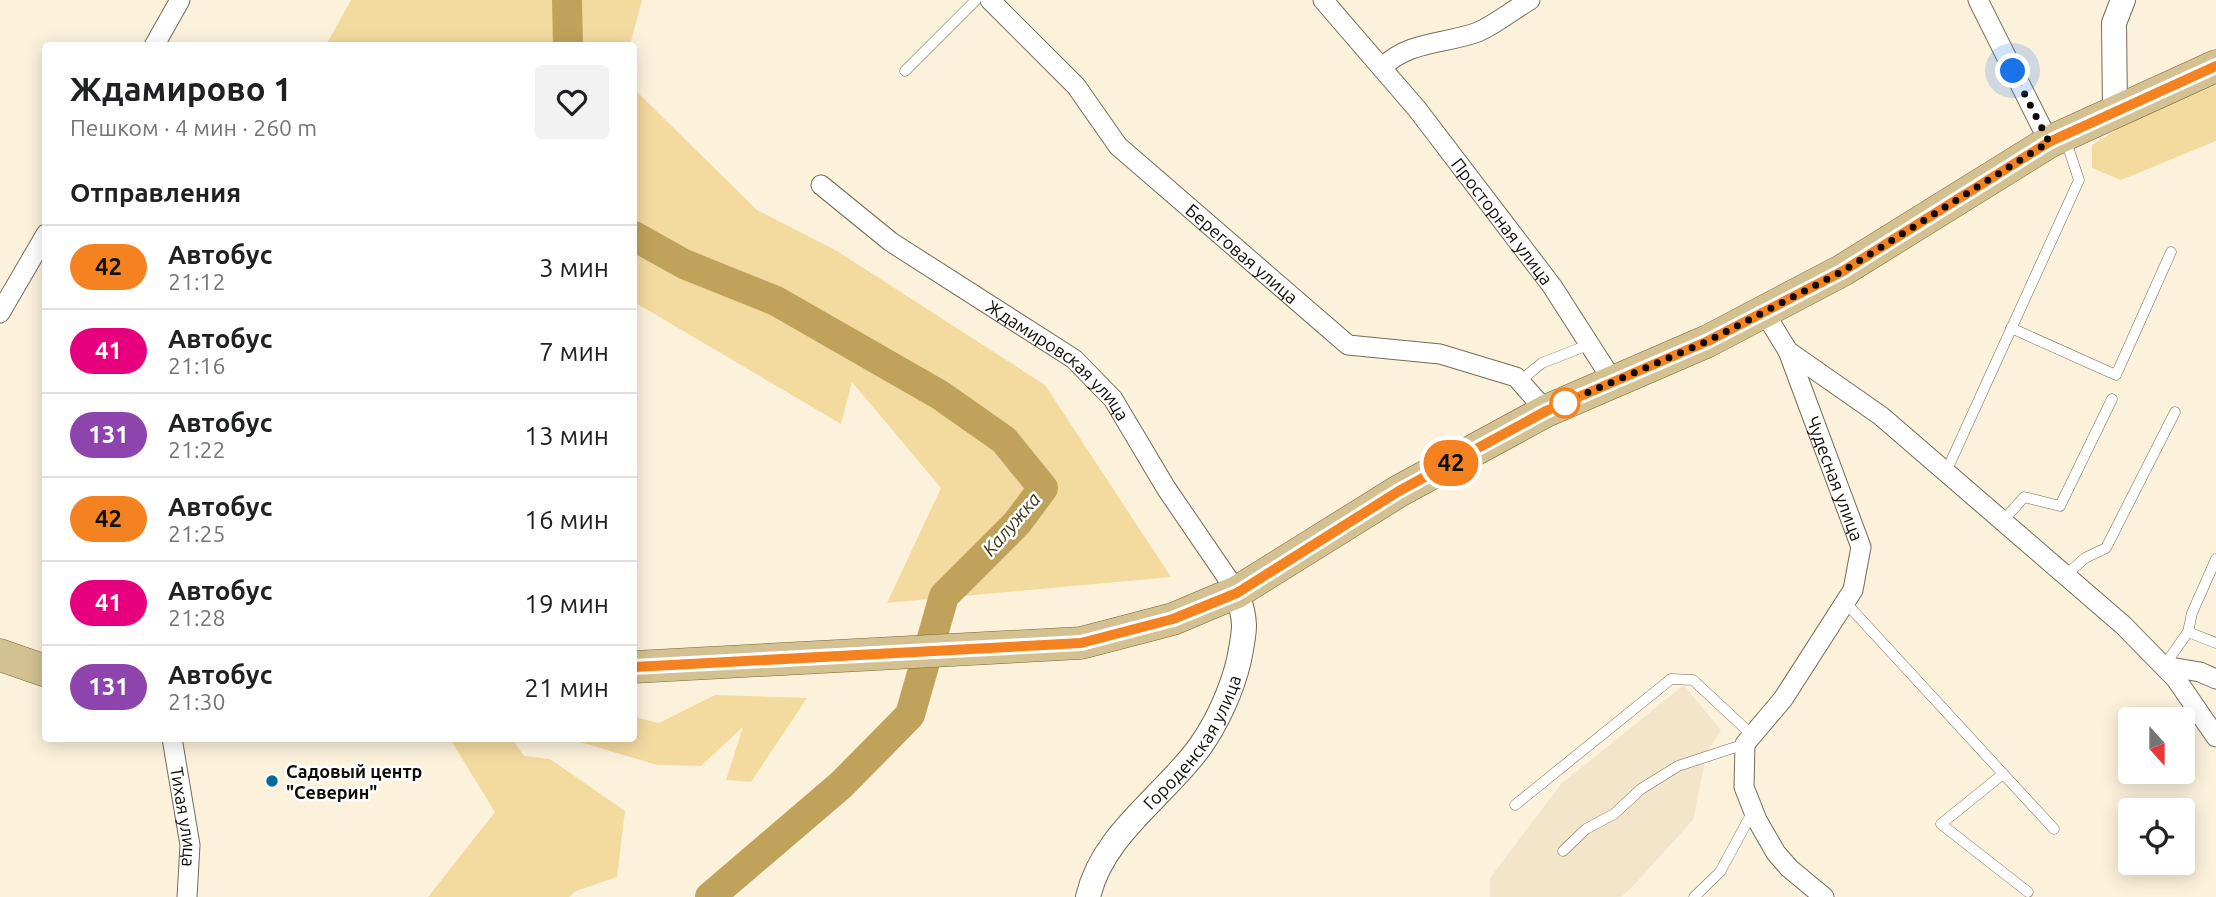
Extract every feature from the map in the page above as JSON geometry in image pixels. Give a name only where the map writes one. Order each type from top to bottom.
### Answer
[{"type":"main road","points":[[637,667],[995,650],[1081,643],[1173,619],[1237,593],[1399,491],[1546,411],[1708,341],[1843,271],[2056,139],[2115,109],[2216,66]]},
{"type":"main road","points":[[0,655],[42,670]]},
{"type":"street","points":[[156,42],[180,0]]},
{"type":"street","name":"Береговая улица","points":[[990,0],[1076,86],[1118,146],[1348,345],[1440,354],[1516,377],[1546,411]]},
{"type":"street","name":"Просторная улица","points":[[1323,0],[1383,67],[1552,286],[1613,381]]},
{"type":"street","points":[[1383,67],[1393,57],[1416,46],[1451,41],[1482,30],[1530,0]]},
{"type":"street","points":[[1978,0],[2056,139]]},
{"type":"street","points":[[2115,109],[2113,23],[2123,0]]},
{"type":"street","name":"Ждамировская улица","points":[[821,185],[891,242],[1074,359],[1113,399],[1167,488],[1237,593]]},
{"type":"street","points":[[0,313],[42,241]]},
{"type":"street","points":[[1764,312],[1788,351],[1881,416],[2123,625],[2164,666],[2216,737]]},
{"type":"street","name":"Чудесная улица","points":[[1749,739],[1783,699],[1853,590],[1861,547],[1788,351]]},
{"type":"street","name":"Городенская улица","points":[[1077,897],[1128,826],[1199,747],[1233,685],[1246,622],[1237,593]]},
{"type":"street","points":[[2164,666],[2200,672],[2216,679]]},
{"type":"street","points":[[1749,739],[1744,787],[1753,811],[1789,868],[1824,897]]},
{"type":"street","name":"Тихая улица","points":[[173,742],[190,845],[187,897]]},
{"type":"street","name":"Городенская улица","points":[[1088,897],[1093,872]]},
{"type":"lane","points":[[905,71],[976,0]]},
{"type":"lane","points":[[1946,472],[2079,180],[2056,139]]},
{"type":"lane","points":[[2011,328],[2116,375],[2171,252]]},
{"type":"lane","points":[[1520,381],[1542,363],[1588,345]]},
{"type":"lane","points":[[2003,521],[2024,497],[2060,506],[2112,399]]},
{"type":"lane","points":[[2065,576],[2085,558],[2106,548],[2175,412]]},
{"type":"lane","points":[[2164,666],[2188,632],[2192,612],[2216,559]]},
{"type":"lane","points":[[1845,603],[2054,829]]},
{"type":"lane","points":[[2188,632],[2216,643]]},
{"type":"lane","points":[[1515,805],[1671,679],[1693,680],[1749,739],[1678,766],[1641,789],[1614,814],[1586,829],[1563,851]]},
{"type":"lane","points":[[2003,774],[1941,824],[2028,891]]},
{"type":"lane","points":[[1694,897],[1720,872],[1753,811]]},
{"type":"shaded area","points":[[351,0],[642,0],[631,42],[328,42]]},
{"type":"shaded area","points":[[2216,85],[2216,141],[2121,180],[2092,168],[2092,145],[2122,126]]},
{"type":"shaded area","points":[[637,92],[757,210],[837,251],[1045,385],[1171,577],[887,603],[941,488],[852,382],[841,424],[637,304]]},
{"type":"shaded area","points":[[1684,685],[1721,730],[1707,752],[1693,820],[1632,887],[1621,897],[1490,897],[1490,878],[1561,784]]},
{"type":"shaded area","points":[[715,695],[807,698],[751,782],[726,780],[743,727],[701,766],[657,765],[580,742],[637,742],[637,718],[659,723]]},
{"type":"shaded area","points":[[452,742],[514,742],[524,756],[550,759],[625,811],[617,877],[576,891],[569,897],[428,897],[495,812]]},
{"type":"waterway","name":"Калужка","points":[[567,0],[568,42]]},
{"type":"waterway","name":"Калужка","points":[[637,238],[684,264],[776,301],[940,395],[1004,440],[1043,488],[1017,523],[944,596],[910,715],[841,785],[710,897]]},
{"type":"bus line","name":"42","points":[[637,667],[995,650],[1081,643],[1173,619],[1237,593],[1399,491],[1546,411],[1708,341],[1843,271],[2049,142],[2115,109],[2216,66]]},
{"type":"place","name":"Садовый центр \"Северин\"","points":[[272,781]]},
{"type":"route","points":[[1565,403],[1559,405],[1708,341],[1843,271],[2049,142],[2013,71]]}]
